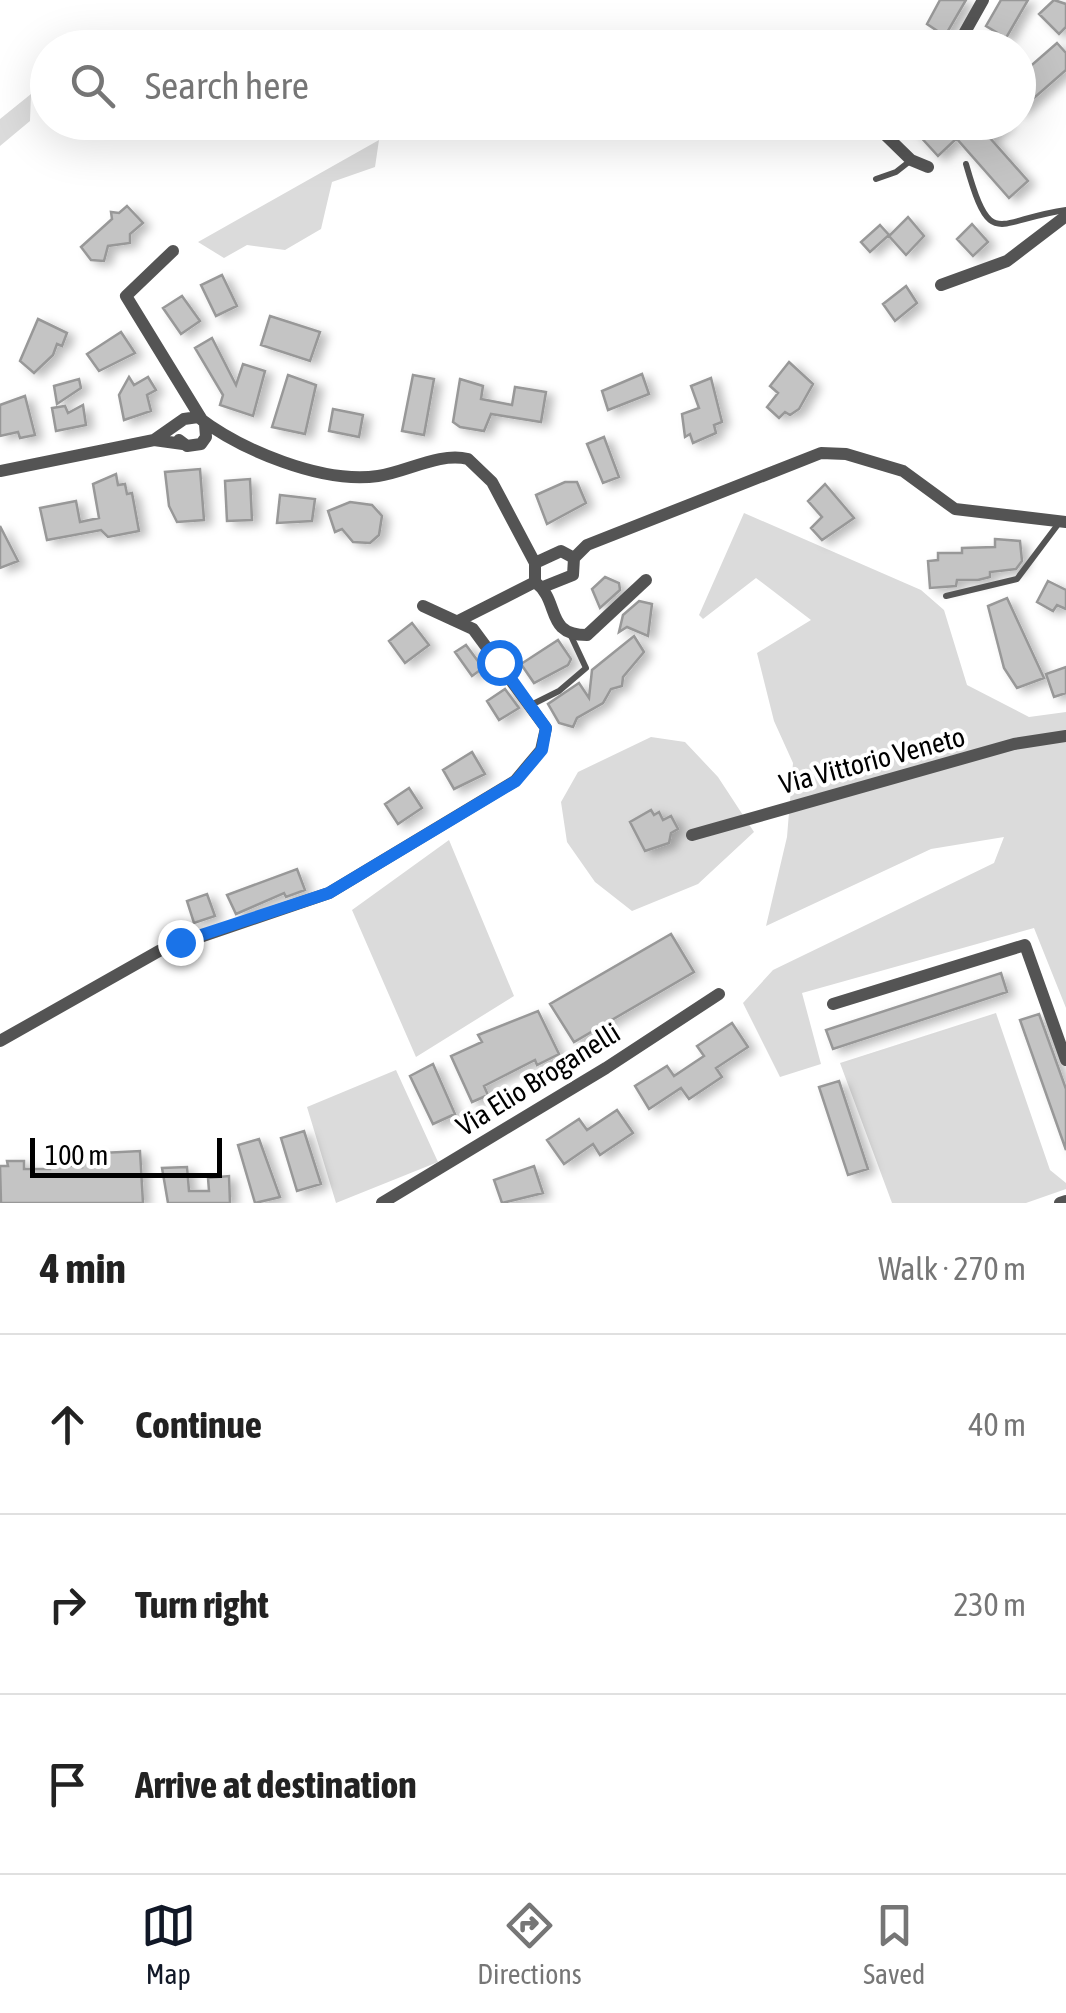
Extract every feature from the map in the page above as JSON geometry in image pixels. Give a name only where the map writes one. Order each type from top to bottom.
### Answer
[{"type":"street","points":[[966,30],[983,0]]},
{"type":"street","points":[[890,140],[911,160],[928,167]]},
{"type":"street","points":[[941,285],[1007,261],[1066,213]]},
{"type":"street","points":[[173,251],[126,296],[203,422],[232,442],[268,457],[356,478],[445,459],[468,459],[492,482],[535,564],[539,584],[561,630],[570,635],[586,635],[646,580]]},
{"type":"street","points":[[183,444],[181,423],[189,397]]},
{"type":"street","points":[[154,440],[181,423],[203,422]]},
{"type":"street","points":[[203,422],[204,441]]},
{"type":"street","points":[[0,471],[154,440],[192,447],[204,441],[232,442]]},
{"type":"street","points":[[574,558],[601,540],[822,452],[846,454],[903,472],[955,509],[1063,522]]},
{"type":"street","points":[[535,564],[562,551],[574,558]]},
{"type":"street","points":[[458,621],[539,584],[573,574],[574,558]]},
{"type":"street","points":[[0,1042],[158,951],[329,893],[516,781],[547,740],[546,728],[484,640],[458,621],[423,606]]},
{"type":"street","name":"Via Vittorio Veneto","points":[[692,835],[1014,744],[1066,736]]},
{"type":"street","points":[[833,1004],[1025,945],[1066,1060]]},
{"type":"street","name":"Via Elio Broganelli","points":[[387,1202],[719,994]]},
{"type":"lane","points":[[876,179],[896,172],[911,160]]},
{"type":"lane","points":[[966,164],[979,209],[990,222],[1010,226],[1066,213]]},
{"type":"lane","points":[[946,596],[1017,579],[1063,522]]},
{"type":"lane","points":[[530,706],[586,668],[570,635]]},
{"type":"shaded area","points":[[30,95],[30,121],[0,146],[0,119]]},
{"type":"shaded area","points":[[379,140],[375,167],[332,182],[321,229],[285,250],[247,245],[224,258],[198,242]]},
{"type":"shaded area","points":[[744,513],[921,590],[944,610],[967,685],[1029,717],[1066,712],[1066,1008],[1034,928],[802,993],[821,1064],[780,1077],[743,1003],[773,970],[994,863],[1004,837],[931,849],[766,926],[787,837],[793,763],[774,721],[757,653],[811,620],[756,578],[703,619],[699,615]]},
{"type":"shaded area","points":[[651,737],[685,742],[718,777],[754,832],[698,884],[632,911],[595,882],[567,842],[561,802],[578,772]]},
{"type":"shaded area","points":[[449,840],[514,996],[416,1057],[352,910]]},
{"type":"shaded area","points":[[996,1013],[1050,1170],[1066,1183],[1066,1189],[1026,1203],[892,1203],[840,1063]]},
{"type":"shaded area","points":[[396,1070],[438,1162],[336,1203],[307,1107]]},
{"type":"building","points":[[940,0],[966,0],[948,30],[936,30],[927,24]]},
{"type":"building","points":[[1001,0],[1028,0],[1011,30],[986,26]]},
{"type":"building","points":[[1054,0],[1066,4],[1066,27],[1059,34],[1039,14]]},
{"type":"building","points":[[1057,43],[1066,53],[1066,70],[1036,96],[1036,61]]},
{"type":"building","points":[[923,140],[955,140],[938,156]]},
{"type":"building","points":[[958,140],[992,140],[1028,181],[1009,198]]},
{"type":"building","points":[[127,206],[143,223],[130,234],[130,243],[108,246],[104,261],[91,260],[81,247],[112,219],[111,212],[119,213]]},
{"type":"building","points":[[908,217],[924,236],[906,255],[889,236]]},
{"type":"building","points":[[972,224],[988,242],[973,256],[957,239]]},
{"type":"building","points":[[880,225],[889,235],[870,252],[861,242]]},
{"type":"building","points":[[222,275],[237,306],[216,316],[201,285]]},
{"type":"building","points":[[906,286],[917,303],[895,321],[883,304]]},
{"type":"building","points":[[182,296],[200,321],[181,334],[163,308]]},
{"type":"building","points":[[270,316],[320,332],[310,361],[261,345]]},
{"type":"building","points":[[38,319],[67,333],[62,346],[57,344],[53,355],[34,373],[20,361]]},
{"type":"building","points":[[121,332],[135,353],[99,371],[87,354]]},
{"type":"building","points":[[212,338],[236,385],[243,364],[265,371],[253,416],[220,405],[223,395],[195,348]]},
{"type":"building","points":[[789,362],[813,384],[799,409],[790,415],[785,412],[779,418],[767,407],[778,393],[770,386]]},
{"type":"building","points":[[642,374],[649,394],[608,410],[602,391]]},
{"type":"building","points":[[288,375],[316,385],[305,434],[272,427]]},
{"type":"building","points":[[413,375],[434,379],[424,435],[402,431]]},
{"type":"building","points":[[129,377],[134,385],[148,377],[156,390],[147,395],[151,411],[124,420],[119,395]]},
{"type":"building","points":[[711,378],[722,422],[714,425],[716,433],[693,443],[690,434],[685,437],[682,414],[699,408],[691,386]]},
{"type":"building","points":[[79,379],[81,388],[57,404],[54,386]]},
{"type":"building","points":[[460,379],[483,386],[481,399],[512,405],[515,387],[546,392],[541,422],[491,414],[484,431],[460,427],[453,422]]},
{"type":"building","points":[[25,396],[35,435],[20,438],[18,432],[0,436],[0,405]]},
{"type":"building","points":[[83,405],[86,425],[56,431],[52,408],[65,406],[68,413]]},
{"type":"building","points":[[333,409],[363,415],[359,437],[329,431]]},
{"type":"building","points":[[604,437],[619,477],[603,483],[587,444]]},
{"type":"building","points":[[200,469],[204,520],[177,522],[169,506],[165,472]]},
{"type":"building","points":[[116,474],[118,485],[125,484],[127,494],[132,493],[139,531],[108,537],[101,530],[47,540],[40,508],[76,501],[80,522],[99,518],[93,484]]},
{"type":"building","points":[[250,479],[252,520],[227,521],[225,481]]},
{"type":"building","points":[[565,482],[577,482],[586,503],[547,524],[536,495]]},
{"type":"building","points":[[825,484],[854,518],[822,540],[811,528],[822,517],[808,501]]},
{"type":"building","points":[[280,495],[315,499],[312,521],[277,523]]},
{"type":"building","points":[[350,502],[372,505],[382,516],[379,535],[370,543],[353,542],[342,529],[335,532],[328,511]]},
{"type":"building","points":[[0,526],[18,561],[0,568]]},
{"type":"building","points":[[995,539],[1020,541],[1022,561],[1016,569],[990,572],[990,577],[978,580],[957,580],[956,586],[930,588],[928,561],[938,560],[938,553],[995,547]]},
{"type":"building","points":[[605,577],[619,583],[620,590],[600,608],[592,589]]},
{"type":"building","points":[[1048,581],[1066,590],[1066,609],[1057,605],[1053,611],[1037,602]]},
{"type":"building","points":[[1007,598],[1044,678],[1017,688],[1004,668],[988,606]]},
{"type":"building","points":[[639,601],[652,604],[648,636],[627,627],[619,632],[623,615]]},
{"type":"building","points":[[412,623],[429,645],[405,663],[389,641]]},
{"type":"building","points":[[634,636],[644,652],[623,677],[622,686],[611,689],[603,703],[577,718],[573,727],[559,723],[548,704],[579,683],[589,698],[592,670]]},
{"type":"building","points":[[558,640],[571,659],[568,665],[534,683],[521,664]]},
{"type":"building","points":[[466,645],[483,668],[472,676],[455,652]]},
{"type":"building","points":[[1066,667],[1066,693],[1054,697],[1046,674]]},
{"type":"building","points":[[505,689],[519,708],[499,720],[487,701]]},
{"type":"building","points":[[472,752],[485,774],[454,789],[443,770]]},
{"type":"building","points":[[409,788],[422,808],[398,824],[385,804]]},
{"type":"building","points":[[651,810],[654,815],[659,812],[663,820],[671,816],[678,829],[671,833],[669,843],[645,851],[630,822]]},
{"type":"building","points":[[297,869],[305,890],[286,897],[284,893],[236,914],[227,895]]},
{"type":"building","points":[[207,894],[215,916],[194,923],[187,901]]},
{"type":"building","points":[[671,934],[694,972],[574,1042],[550,1004]]},
{"type":"building","points":[[1001,973],[1007,992],[833,1049],[826,1030]]},
{"type":"building","points":[[538,1011],[559,1054],[537,1065],[535,1060],[484,1086],[488,1095],[472,1102],[451,1056],[482,1042],[478,1035]]},
{"type":"building","points":[[1039,1014],[1066,1089],[1066,1150],[1020,1020]]},
{"type":"building","points":[[732,1023],[748,1047],[716,1068],[722,1077],[689,1099],[681,1088],[649,1109],[635,1086],[667,1066],[674,1076],[704,1056],[697,1046]]},
{"type":"building","points":[[433,1064],[455,1114],[433,1124],[410,1076]]},
{"type":"building","points":[[839,1081],[868,1169],[848,1175],[819,1087]]},
{"type":"building","points":[[617,1110],[633,1133],[600,1155],[593,1144],[564,1164],[547,1140],[579,1119],[587,1130]]},
{"type":"building","points":[[304,1131],[321,1184],[297,1191],[281,1138]]},
{"type":"building","points":[[259,1139],[280,1197],[255,1203],[238,1145]]},
{"type":"building","points":[[140,1151],[143,1203],[1,1203],[0,1166],[8,1166],[7,1161],[24,1161],[24,1169],[50,1169],[50,1163],[82,1167],[82,1154]]},
{"type":"building","points":[[534,1166],[543,1193],[502,1203],[494,1180]]},
{"type":"building","points":[[187,1167],[189,1191],[209,1191],[208,1178],[229,1176],[230,1203],[168,1203],[162,1168]]},
{"type":"route","points":[[180,942],[329,893],[516,781],[542,750],[547,740],[546,728],[499,662]]}]
